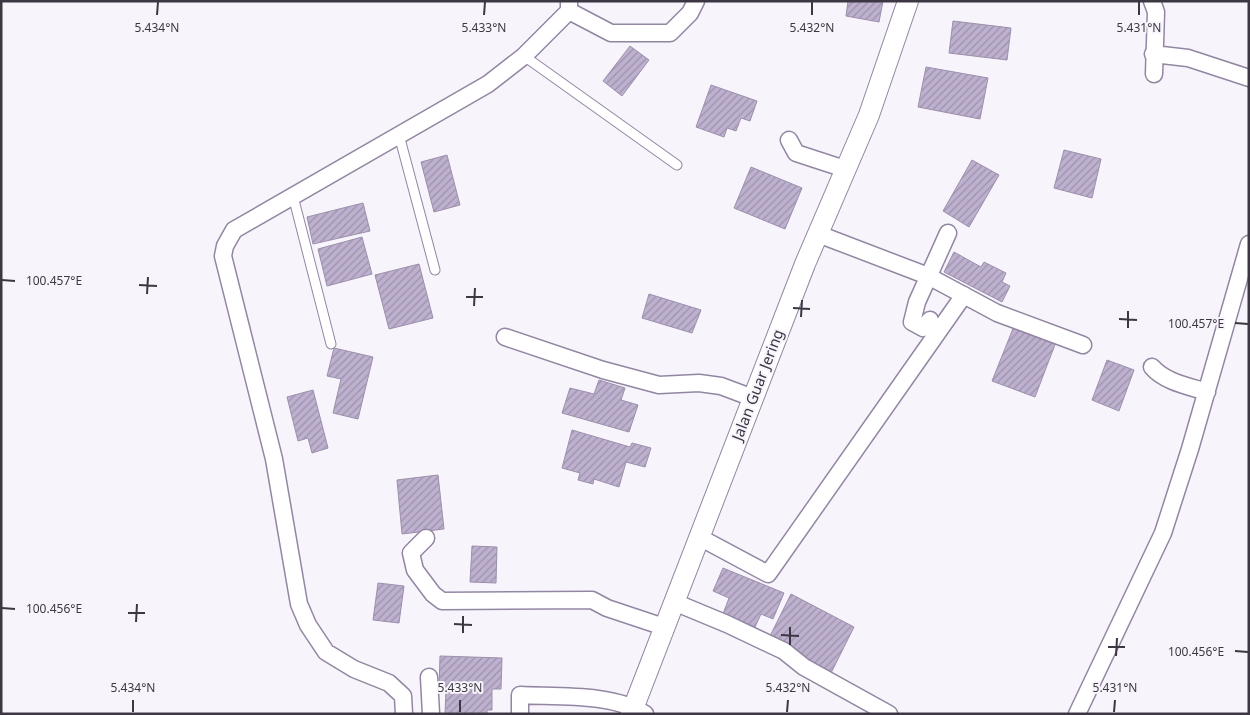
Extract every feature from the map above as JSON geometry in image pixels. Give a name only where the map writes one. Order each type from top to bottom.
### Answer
[{"type":"street","points":[[404,714],[403,696],[389,683],[354,669],[326,652],[308,626],[299,604],[274,459],[223,256],[225,246],[234,230],[488,84],[524,56],[569,6],[611,33],[670,32],[690,13],[696,1]]},
{"type":"street","name":"Jalan Guar Jering","points":[[636,711],[664,628],[753,398],[818,234],[869,115],[908,1]]},
{"type":"street","points":[[1152,1],[1156,12],[1153,54],[1154,74]]},
{"type":"street","points":[[1153,54],[1188,58],[1249,78]]},
{"type":"street","points":[[789,140],[796,153],[845,170]]},
{"type":"street","points":[[930,320],[923,328],[912,322],[917,302],[948,233]]},
{"type":"street","points":[[818,234],[928,276],[998,312],[1083,345]]},
{"type":"street","points":[[1078,714],[1162,533],[1190,449],[1195,389],[1249,244]]},
{"type":"street","points":[[700,536],[768,574],[964,295]]},
{"type":"street","points":[[504,337],[603,370],[659,385],[699,383],[721,386],[753,398]]},
{"type":"street","points":[[1152,367],[1158,374],[1195,389]]},
{"type":"street","points":[[426,538],[411,553],[415,570],[433,594],[442,601],[592,600],[607,608],[664,628]]},
{"type":"street","points":[[674,602],[784,651],[804,667],[889,714]]},
{"type":"street","points":[[429,677],[431,714]]},
{"type":"street","points":[[520,714],[520,694],[603,699],[636,711]]},
{"type":"lane","points":[[524,56],[677,165]]},
{"type":"lane","points":[[399,135],[435,270]]},
{"type":"lane","points":[[292,196],[331,344]]},
{"type":"building","points":[[848,1],[883,1],[879,22],[846,16]]},
{"type":"building","points":[[953,21],[1011,28],[1007,60],[949,53]]},
{"type":"building","points":[[630,46],[649,60],[622,96],[603,81]]},
{"type":"building","points":[[926,67],[988,78],[980,119],[918,107]]},
{"type":"building","points":[[711,85],[757,101],[750,121],[741,118],[736,131],[727,128],[724,137],[696,127]]},
{"type":"building","points":[[1064,150],[1101,159],[1092,198],[1054,188]]},
{"type":"building","points":[[447,155],[460,205],[434,212],[421,162]]},
{"type":"building","points":[[972,160],[999,175],[969,227],[943,211]]},
{"type":"building","points":[[751,167],[802,188],[785,229],[734,208]]},
{"type":"building","points":[[363,203],[370,231],[313,244],[307,217]]},
{"type":"building","points":[[362,237],[372,274],[327,286],[318,249]]},
{"type":"building","points":[[954,252],[981,267],[984,262],[1006,273],[1002,282],[1010,286],[1002,302],[944,272]]},
{"type":"building","points":[[419,264],[433,318],[389,329],[375,275]]},
{"type":"building","points":[[649,294],[701,310],[692,333],[642,318]]},
{"type":"building","points":[[1014,326],[1056,342],[1035,397],[992,381]]},
{"type":"building","points":[[334,348],[373,357],[358,419],[333,413],[341,379],[327,376]]},
{"type":"building","points":[[1107,360],[1134,370],[1119,411],[1092,400]]},
{"type":"building","points":[[599,380],[625,388],[621,400],[638,405],[629,432],[562,413],[570,388],[594,394]]},
{"type":"building","points":[[313,390],[328,448],[312,453],[308,438],[298,441],[287,397]]},
{"type":"building","points":[[572,430],[630,447],[632,443],[651,448],[645,467],[626,462],[619,487],[594,479],[593,484],[578,480],[580,473],[562,468]]},
{"type":"building","points":[[438,475],[444,529],[402,534],[397,480]]},
{"type":"building","points":[[472,546],[497,547],[496,583],[470,582]]},
{"type":"building","points":[[723,568],[784,593],[773,619],[761,614],[755,627],[723,614],[729,598],[713,591]]},
{"type":"building","points":[[378,583],[404,586],[399,623],[373,620]]},
{"type":"building","points":[[791,594],[854,627],[831,673],[768,640]]},
{"type":"building","points":[[440,656],[502,658],[501,689],[492,689],[492,710],[487,710],[487,714],[445,714],[446,689],[439,689]]}]
